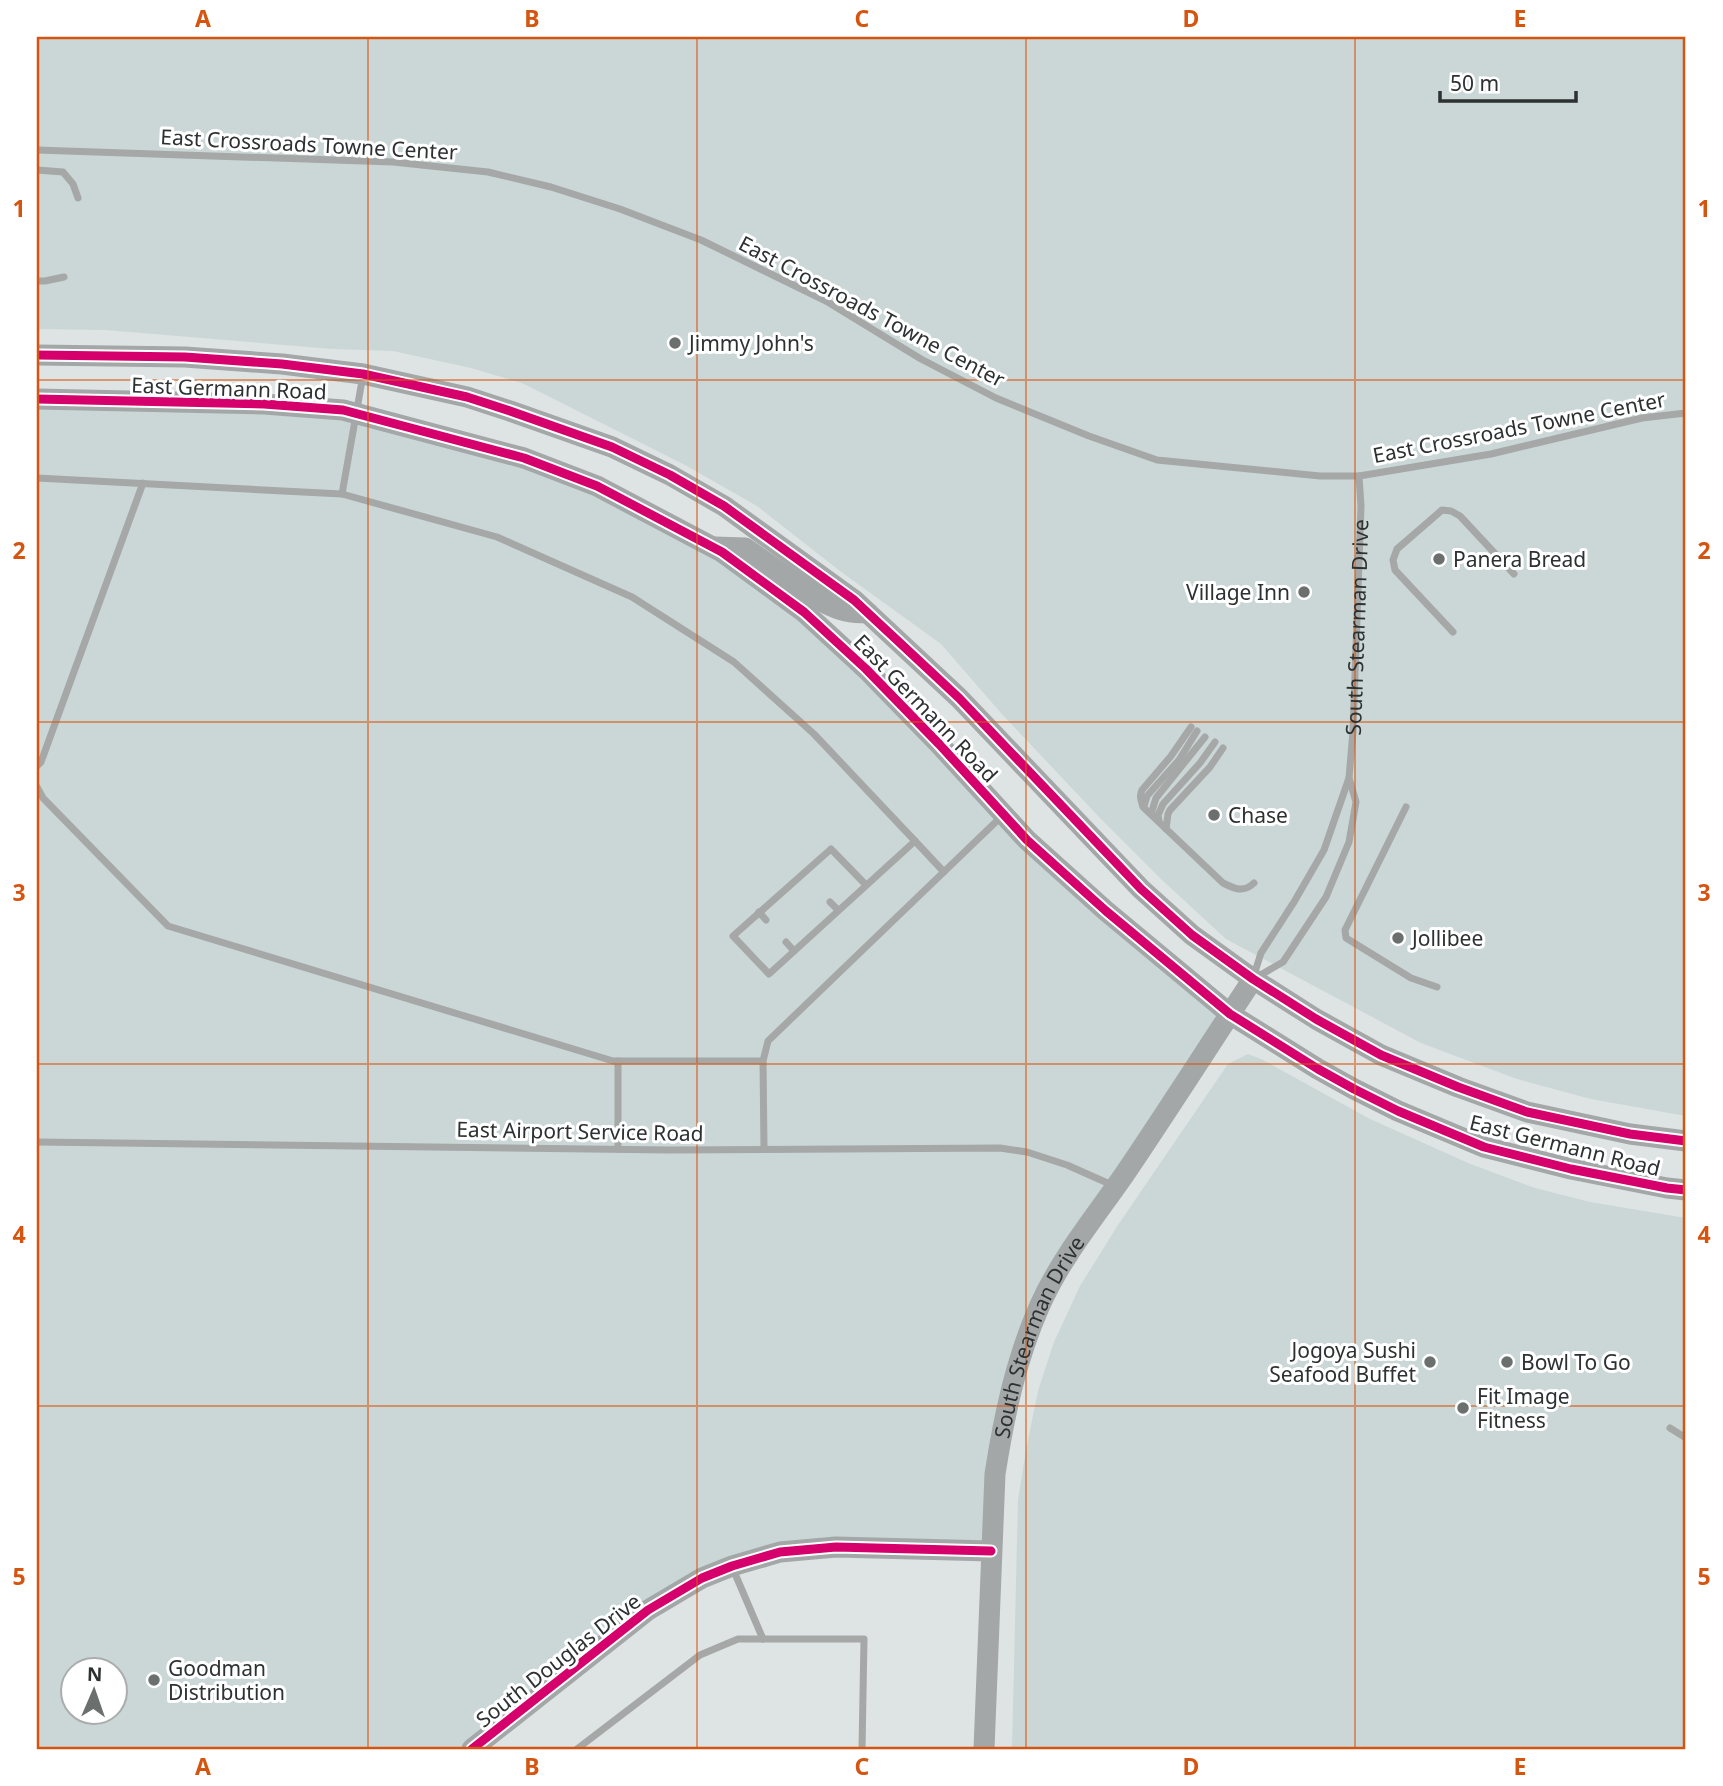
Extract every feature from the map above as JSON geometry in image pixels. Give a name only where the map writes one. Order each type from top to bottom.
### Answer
[{"type":"main road","name":"East Germann Road","points":[[37,355],[185,357],[282,364],[363,374],[467,397],[612,447],[670,475],[724,506],[854,600],[959,698],[1141,889],[1192,935],[1253,979],[1316,1019],[1381,1055],[1458,1087],[1527,1112],[1630,1134],[1686,1141]]},
{"type":"main road","name":"East Germann Road","points":[[37,399],[264,404],[343,410],[524,458],[597,486],[722,552],[804,612],[866,669],[1027,840],[1105,911],[1230,1014],[1354,1089],[1435,1128],[1484,1147],[1571,1169],[1686,1190]]},
{"type":"main road","points":[[712,547],[745,548],[838,610],[868,613]]},
{"type":"main road","name":"South Stearman Drive","points":[[984,1749],[995,1474],[1002,1429],[1026,1342],[1041,1303],[1060,1269],[1253,979]]},
{"type":"main road","name":"South Douglas Drive","points":[[472,1749],[648,1610],[693,1583],[732,1566],[780,1552],[836,1547],[991,1551]]},
{"type":"lane","name":"East Crossroads Towne Center","points":[[37,150],[393,162],[488,172],[537,184],[620,209],[701,240],[825,301],[921,359],[996,398],[1157,460],[1308,475],[1359,476],[1491,454],[1642,418],[1686,413]]},
{"type":"lane","points":[[37,170],[63,172],[73,184],[78,198]]},
{"type":"lane","points":[[37,281],[45,282],[64,277]]},
{"type":"lane","points":[[342,494],[363,374]]},
{"type":"lane","name":"South Stearman Drive","points":[[1253,979],[1261,953],[1324,850],[1349,778],[1361,506],[1359,476]]},
{"type":"lane","points":[[37,478],[342,494],[497,537],[632,597],[734,662],[814,734],[944,872]]},
{"type":"lane","points":[[37,766],[41,762],[144,483]]},
{"type":"lane","points":[[1453,632],[1395,570],[1397,549],[1442,510],[1451,510],[1460,516],[1514,574]]},
{"type":"lane","points":[[1194,729],[1142,790],[1140,794],[1143,807],[1223,883],[1236,889],[1247,889],[1254,883]]},
{"type":"lane","points":[[1151,814],[1156,798],[1205,737]]},
{"type":"lane","points":[[1159,821],[1158,815],[1163,804],[1215,742]]},
{"type":"lane","points":[[1166,829],[1170,810],[1210,767],[1223,748]]},
{"type":"lane","name":"South Stearman Drive","points":[[1253,979],[1283,962],[1326,897],[1349,842],[1356,802],[1349,778]]},
{"type":"lane","points":[[37,787],[43,798],[168,926],[600,1057],[618,1061],[763,1060]]},
{"type":"lane","points":[[1406,807],[1348,921],[1346,938],[1411,978],[1437,987]]},
{"type":"lane","points":[[764,1149],[763,1060],[768,1041],[1003,814]]},
{"type":"lane","points":[[866,885],[831,849],[805,877],[780,894],[733,936],[769,974],[915,841]]},
{"type":"lane","points":[[780,894],[787,901]]},
{"type":"lane","points":[[830,902],[838,910]]},
{"type":"lane","points":[[759,912],[766,920]]},
{"type":"lane","points":[[807,923],[816,931]]},
{"type":"lane","points":[[786,942],[794,951]]},
{"type":"lane","points":[[618,1061],[618,1149]]},
{"type":"lane","name":"East Airport Service Road","points":[[37,1142],[618,1149],[1000,1148],[1027,1152],[1067,1165],[1116,1187]]},
{"type":"lane","points":[[1670,1428],[1686,1438]]},
{"type":"lane","points":[[732,1566],[762,1639]]},
{"type":"lane","points":[[577,1749],[700,1655],[738,1640],[864,1639],[862,1749]]},
{"type":"shaded area","points":[[37,37],[1686,37],[1686,1116],[1591,1099],[1517,1079],[1421,1043],[1226,939],[1100,818],[1001,713],[941,644],[840,571],[757,506],[685,465],[522,383],[471,368],[393,351],[332,349],[106,330],[37,329]]},
{"type":"shaded area","points":[[37,399],[264,404],[524,458],[722,552],[939,744],[1230,1014],[1140,1151],[1026,1342],[991,1551],[836,1547],[702,1578],[472,1749],[37,1749]]},
{"type":"shaded area","points":[[1248,1054],[1370,1119],[1468,1163],[1535,1188],[1590,1202],[1686,1218],[1686,1749],[1012,1749],[1018,1500],[1038,1391],[1054,1342],[1080,1286],[1118,1225],[1228,1064]]},
{"type":"cycle path","points":[[37,355],[185,357],[282,364],[363,374],[467,397],[612,447],[670,475],[724,506],[854,600],[959,698],[1141,889],[1192,935],[1253,979],[1316,1019],[1381,1055],[1458,1087],[1527,1112],[1630,1134],[1686,1141]]},
{"type":"cycle path","points":[[37,399],[264,404],[343,410],[524,458],[597,486],[722,552],[804,612],[866,669],[1027,840],[1106,911],[1230,1014],[1354,1089],[1398,1111],[1484,1147],[1571,1169],[1686,1190]]},
{"type":"cycle path","points":[[472,1749],[648,1610],[702,1578],[732,1566],[780,1552],[836,1547],[991,1551]]},
{"type":"place","name":"Jimmy John's","points":[[675,343]]},
{"type":"place","name":"Panera Bread","points":[[1439,559]]},
{"type":"place","name":"Village Inn","points":[[1304,592]]},
{"type":"place","name":"Chase","points":[[1214,815]]},
{"type":"place","name":"Jollibee","points":[[1398,938]]},
{"type":"place","name":"Jogoya Sushi Seafood Buffet","points":[[1430,1362]]},
{"type":"place","name":"Bowl To Go","points":[[1507,1362]]},
{"type":"place","name":"Fit Image Fitness","points":[[1463,1408]]},
{"type":"place","name":"Goodman Distribution","points":[[154,1680]]}]
